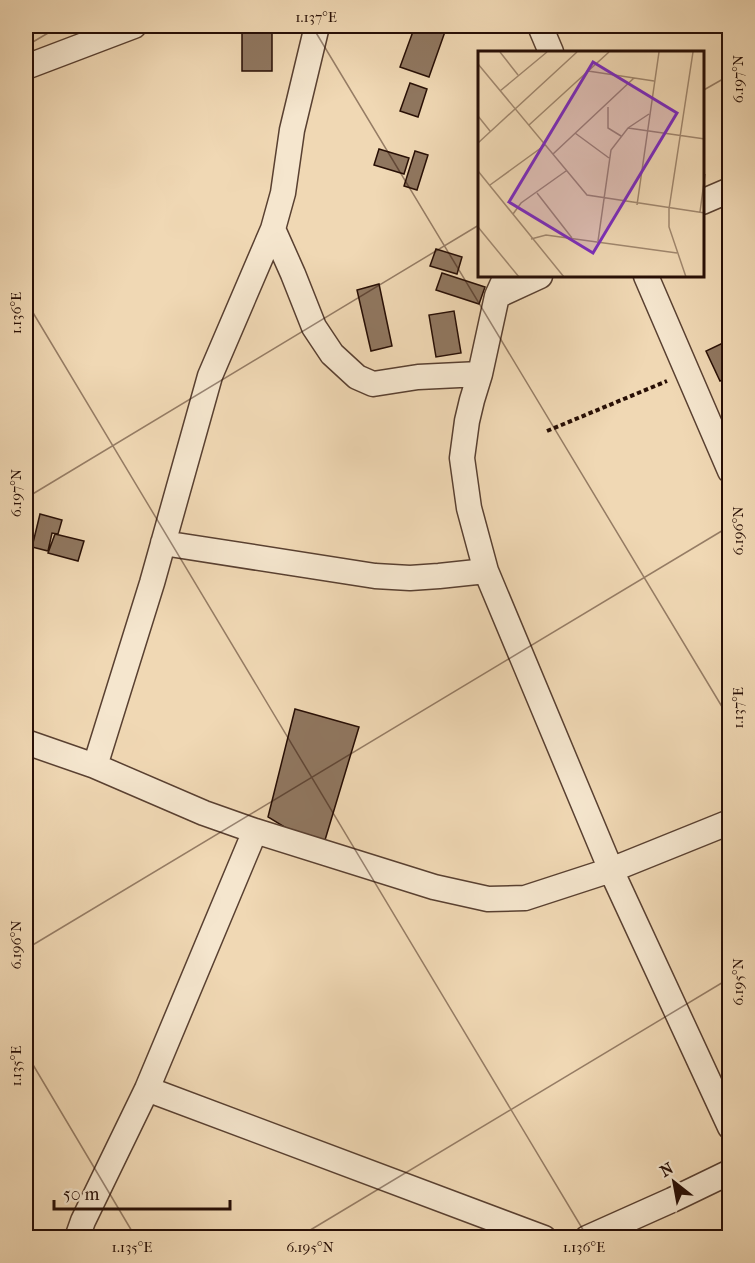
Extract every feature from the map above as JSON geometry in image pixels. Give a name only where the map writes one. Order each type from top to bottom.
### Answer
[{"type":"street","points":[[26,67],[134,26]]},
{"type":"street","points":[[95,766],[163,543],[210,376],[273,229],[283,193],[292,130],[317,26]]},
{"type":"street","points":[[540,26],[551,51]]},
{"type":"street","points":[[704,201],[729,190]]},
{"type":"street","points":[[273,229],[314,327],[332,354],[357,377],[373,384],[418,377],[480,374]]},
{"type":"street","points":[[532,278],[501,286],[467,421],[462,458],[469,508],[486,571],[611,870],[729,1127]]},
{"type":"street","points":[[647,278],[729,471]]},
{"type":"street","points":[[163,543],[375,576],[410,578],[486,571]]},
{"type":"street","points":[[26,742],[95,766],[204,813],[255,831],[434,887],[488,899],[525,898],[611,870],[729,822]]},
{"type":"street","points":[[77,1238],[147,1089],[255,831]]},
{"type":"street","points":[[147,1089],[544,1238]]},
{"type":"street","points":[[587,1238],[729,1172]]},
{"type":"path","points":[[547,431],[688,373]]},
{"type":"building","points":[[242,26],[272,26],[272,71],[242,71]]},
{"type":"building","points":[[415,26],[447,26],[429,77],[400,67]]},
{"type":"building","points":[[410,83],[427,89],[418,117],[400,111]]},
{"type":"building","points":[[379,149],[409,158],[404,174],[374,165]]},
{"type":"building","points":[[415,151],[428,155],[417,190],[404,186]]},
{"type":"building","points":[[436,249],[462,257],[457,274],[430,266]]},
{"type":"building","points":[[442,273],[485,287],[479,304],[436,290]]},
{"type":"building","points":[[379,284],[392,346],[371,351],[357,290]]},
{"type":"building","points":[[454,311],[461,353],[436,357],[429,315]]},
{"type":"building","points":[[725,342],[730,352],[730,377],[720,381],[706,351]]},
{"type":"building","points":[[40,514],[62,520],[58,534],[52,533],[48,551],[32,547]]},
{"type":"building","points":[[55,534],[84,541],[78,561],[48,553]]},
{"type":"building","points":[[295,709],[359,727],[322,850],[268,817]]}]
